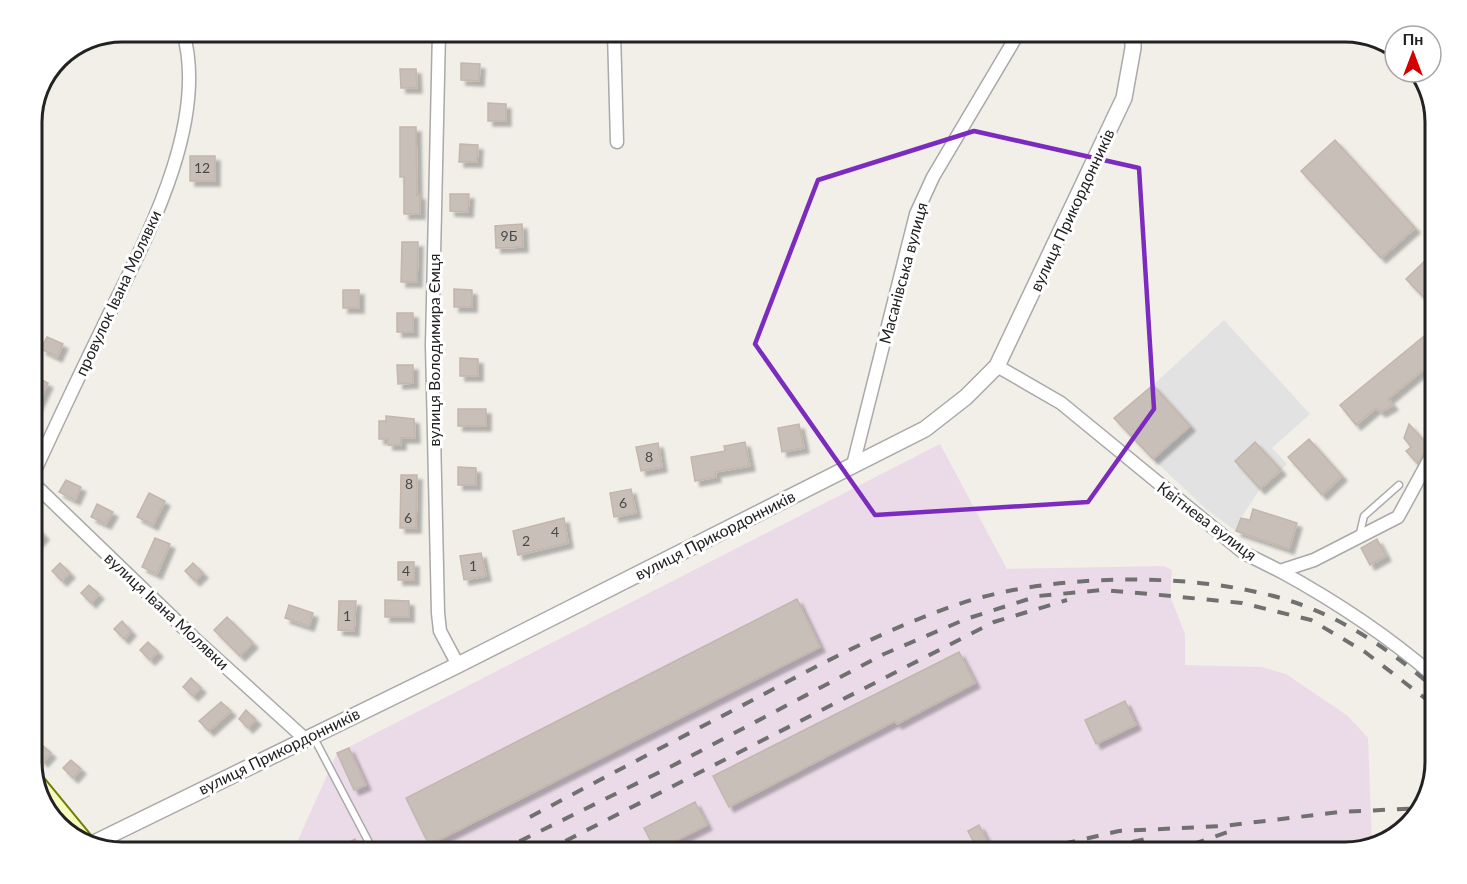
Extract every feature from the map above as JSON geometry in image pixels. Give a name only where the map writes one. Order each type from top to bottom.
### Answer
[{"type":"main road","points":[[54,803],[68,822]]},
{"type":"street","name":"провулок Івана Молявки","points":[[42,456],[154,220],[186,120],[190,80],[184,42]]},
{"type":"street","name":"вулиця Володимира Ємця","points":[[439,42],[432,345],[438,613],[440,631],[458,665]]},
{"type":"street","points":[[614,42],[617,142]]},
{"type":"street","name":"Масанівська вулиця","points":[[853,465],[916,214],[933,177],[1013,42]]},
{"type":"street","name":"вулиця Прикордонників","points":[[102,839],[458,665],[925,429],[966,397],[997,366],[1124,98],[1133,42]]},
{"type":"street","name":"Квітнева вулиця","points":[[997,366],[1061,403],[1203,514],[1244,553],[1329,598],[1382,635],[1425,669]]},
{"type":"street","points":[[1280,571],[1314,560],[1398,517],[1425,467]]},
{"type":"street","name":"вулиця Івана Молявки","points":[[42,492],[195,639],[308,737]]},
{"type":"lane","points":[[1359,538],[1364,516],[1399,485]]},
{"type":"lane","points":[[308,737],[368,842]]},
{"type":"highlighted area","points":[[974,131],[1139,168],[1154,409],[1088,502],[875,515],[755,344],[818,180]]},
{"type":"shaded area","points":[[1224,320],[1310,414],[1272,448],[1287,464],[1281,470],[1255,443],[1235,461],[1260,489],[1241,518],[1236,531],[1207,510],[1153,459],[1190,426],[1153,385]]},
{"type":"shaded area","points":[[940,444],[1007,569],[1164,566],[1172,570],[1170,596],[1185,634],[1185,665],[1261,667],[1286,674],[1348,716],[1368,738],[1372,837],[1345,842],[298,842],[337,753]]},
{"type":"building","points":[[461,63],[480,64],[479,81],[461,80]]},
{"type":"building","points":[[400,69],[416,69],[417,88],[401,88]]},
{"type":"building","points":[[488,103],[506,104],[506,121],[488,121]]},
{"type":"building","points":[[400,127],[416,127],[417,195],[420,195],[420,214],[404,214],[404,177],[400,177]]},
{"type":"building","points":[[1335,140],[1415,228],[1381,258],[1301,171]]},
{"type":"building","points":[[460,144],[478,145],[477,162],[459,162]]},
{"type":"building","points":[[190,156],[215,156],[215,181],[190,181]]},
{"type":"building","points":[[450,194],[469,194],[468,212],[450,211]]},
{"type":"building","points":[[522,224],[523,247],[496,248],[495,226]]},
{"type":"building","points":[[402,242],[418,242],[417,282],[401,282]]},
{"type":"building","points":[[1425,261],[1425,299],[1406,279]]},
{"type":"building","points":[[454,289],[472,290],[472,307],[454,307]]},
{"type":"building","points":[[343,290],[359,290],[359,308],[343,308]]},
{"type":"building","points":[[397,313],[413,313],[413,332],[397,332]]},
{"type":"building","points":[[1425,335],[1425,368],[1388,399],[1393,405],[1381,412],[1376,408],[1356,425],[1340,405]]},
{"type":"building","points":[[47,337],[63,344],[57,357],[42,350]]},
{"type":"building","points":[[460,358],[478,359],[478,376],[460,376]]},
{"type":"building","points":[[397,365],[413,365],[413,383],[398,384]]},
{"type":"building","points":[[42,380],[48,383],[42,395]]},
{"type":"building","points":[[1153,385],[1190,426],[1153,459],[1114,418]]},
{"type":"building","points":[[458,409],[486,409],[486,426],[458,426]]},
{"type":"building","points":[[386,416],[414,419],[415,438],[401,438],[401,445],[388,445],[388,439],[379,439],[379,421],[386,421]]},
{"type":"building","points":[[799,424],[804,448],[782,452],[778,428]]},
{"type":"building","points":[[1409,424],[1425,442],[1425,451],[1418,464],[1406,451],[1411,447],[1404,438]]},
{"type":"building","points":[[1309,439],[1342,476],[1322,495],[1288,457]]},
{"type":"building","points":[[745,442],[750,466],[715,472],[716,477],[695,481],[691,457],[725,451],[724,446]]},
{"type":"building","points":[[1255,442],[1281,470],[1260,489],[1235,461]]},
{"type":"building","points":[[658,443],[662,467],[641,471],[636,447]]},
{"type":"building","points":[[458,467],[476,468],[476,485],[458,485]]},
{"type":"building","points":[[401,475],[417,475],[416,528],[400,528]]},
{"type":"building","points":[[66,480],[81,487],[75,500],[59,492]]},
{"type":"building","points":[[631,489],[636,513],[614,517],[610,493]]},
{"type":"building","points":[[149,493],[165,501],[153,525],[137,517]]},
{"type":"building","points":[[97,504],[113,512],[106,524],[91,517]]},
{"type":"building","points":[[1253,509],[1297,523],[1289,549],[1236,531],[1241,518],[1250,520]]},
{"type":"building","points":[[564,518],[568,543],[518,555],[513,531]]},
{"type":"building","points":[[155,538],[170,544],[157,574],[142,567]]},
{"type":"building","points":[[1377,539],[1386,556],[1370,565],[1361,548]]},
{"type":"building","points":[[481,553],[486,576],[464,580],[460,556]]},
{"type":"building","points":[[398,562],[414,562],[414,580],[398,580]]},
{"type":"building","points":[[60,563],[70,573],[62,581],[52,571]]},
{"type":"building","points":[[193,563],[203,573],[195,581],[185,571]]},
{"type":"building","points":[[89,585],[99,594],[91,603],[81,593]]},
{"type":"building","points":[[797,599],[820,647],[435,842],[428,842],[406,798]]},
{"type":"building","points":[[385,600],[409,601],[409,617],[385,617]]},
{"type":"building","points":[[339,601],[356,601],[354,631],[338,630]]},
{"type":"building","points":[[289,605],[313,613],[309,626],[285,618]]},
{"type":"building","points":[[227,617],[253,643],[240,656],[214,630]]},
{"type":"building","points":[[122,621],[131,631],[124,639],[114,629]]},
{"type":"building","points":[[148,642],[158,652],[150,660],[140,650]]},
{"type":"building","points":[[959,652],[975,683],[897,724],[895,721],[729,807],[713,776]]},
{"type":"building","points":[[191,678],[201,688],[193,696],[183,687]]},
{"type":"building","points":[[1125,701],[1136,725],[1096,744],[1085,720]]},
{"type":"building","points":[[221,702],[231,711],[209,731],[199,721]]},
{"type":"building","points":[[246,710],[256,720],[248,728],[239,719]]},
{"type":"building","points":[[42,745],[51,753],[42,761]]},
{"type":"building","points":[[349,748],[366,785],[354,790],[337,753]]},
{"type":"building","points":[[71,760],[81,769],[73,778],[63,768]]},
{"type":"building","points":[[695,802],[707,825],[674,842],[651,842],[644,828]]},
{"type":"building","points":[[979,825],[988,842],[974,842],[968,831]]},
{"type":"railway","points":[[530,817],[876,637],[956,605],[994,594],[1037,586],[1082,581],[1176,581],[1264,594],[1302,605],[1338,621],[1373,641],[1425,681]]},
{"type":"railway","points":[[518,842],[672,766],[884,654],[966,619],[1038,596],[1102,590],[1150,594],[1242,603],[1311,620],[1365,652],[1425,698]]},
{"type":"railway","points":[[564,842],[994,622],[1067,600]]},
{"type":"railway","points":[[1071,842],[1119,831],[1223,826],[1340,812],[1410,809]]},
{"type":"railway","points":[[1199,842],[1231,831]]},
{"type":"railway","points":[[1132,842],[1155,837]]}]
